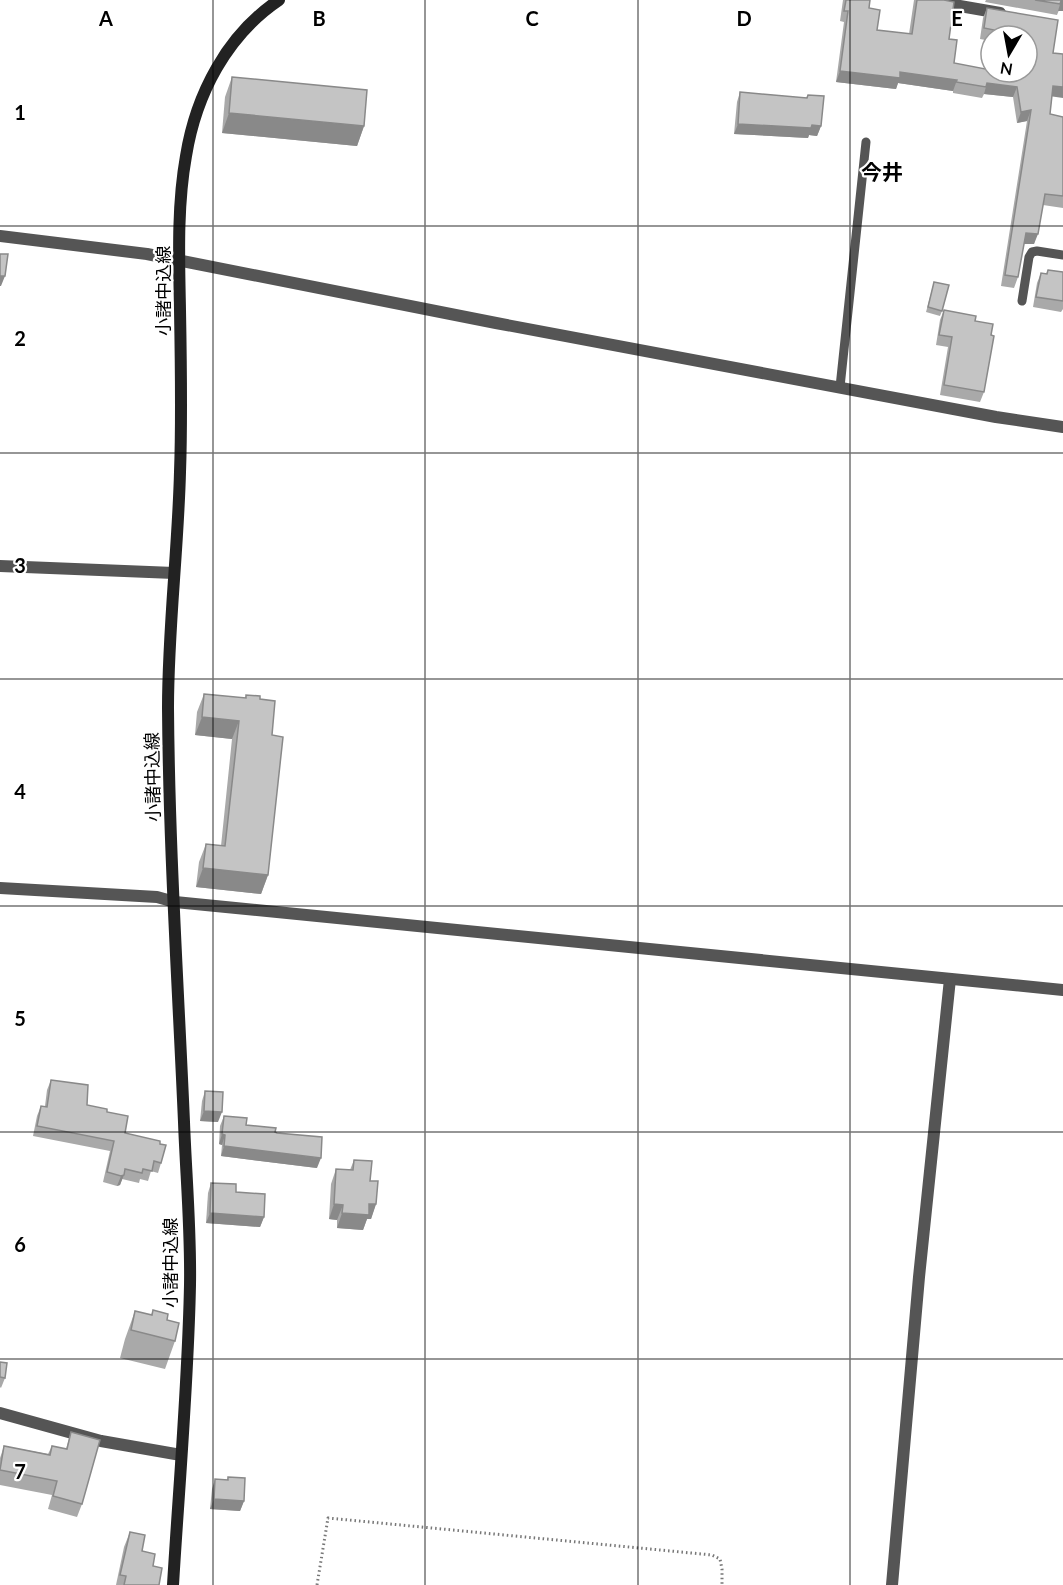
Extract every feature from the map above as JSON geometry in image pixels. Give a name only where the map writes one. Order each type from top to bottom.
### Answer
[{"type":"main road","name":"小諸中込線","points":[[173,1585],[190,1283],[171,840],[168,702],[180,491],[179,260],[186,154],[200,105],[224,54],[241,32],[279,0]]},
{"type":"street","points":[[926,0],[1017,16]]},
{"type":"street","points":[[0,236],[147,254],[996,417],[1063,427]]},
{"type":"street","points":[[0,566],[174,573]]},
{"type":"street","points":[[0,888],[157,897],[175,902],[1063,990]]},
{"type":"street","points":[[892,1585],[920,1266],[950,979]]},
{"type":"street","points":[[0,1413],[101,1441],[181,1455]]},
{"type":"lane","points":[[840,387],[866,142]]},
{"type":"lane","points":[[1022,301],[1029,257],[1032,252],[1063,255]]},
{"type":"path","points":[[316,1585],[328,1518],[712,1555],[720,1559],[722,1585]]},
{"type":"building","points":[[846,0],[870,0],[869,8],[880,10],[877,30],[912,34],[917,0],[954,2],[949,39],[957,40],[954,63],[979,68],[979,84],[987,84],[986,87],[956,82],[957,80],[900,72],[900,78],[840,71],[848,11],[844,11]]},
{"type":"building","points":[[1035,0],[1063,0],[1063,1],[1060,4]]},
{"type":"building","points":[[987,8],[1058,20],[1053,53],[1063,54],[1063,87],[1053,86],[1050,114],[1063,117],[1063,196],[1045,194],[1038,234],[1026,233],[1018,277],[1005,275],[1031,110],[1021,112],[1017,87],[994,84],[1039,84],[1039,24],[985,24]]},
{"type":"building","points":[[232,77],[367,90],[364,126],[229,113]]},
{"type":"building","points":[[740,92],[807,98],[808,95],[824,96],[821,126],[812,125],[811,128],[738,124]]},
{"type":"building","points":[[0,254],[8,254],[5,276],[0,276]]},
{"type":"building","points":[[1048,270],[1063,272],[1063,301],[1036,297],[1041,273],[1047,274]]},
{"type":"building","points":[[934,282],[949,285],[942,311],[928,307]]},
{"type":"building","points":[[944,310],[976,316],[975,321],[993,324],[991,335],[994,336],[984,392],[944,385],[952,337],[939,335]]},
{"type":"building","points":[[204,694],[246,698],[246,695],[260,696],[260,699],[275,701],[272,735],[283,737],[268,875],[203,868],[206,844],[225,846],[239,721],[202,717]]},
{"type":"building","points":[[51,1080],[88,1085],[87,1105],[128,1116],[125,1133],[160,1141],[160,1144],[166,1145],[161,1163],[154,1161],[152,1171],[143,1169],[142,1173],[125,1169],[124,1175],[121,1176],[107,1172],[114,1141],[37,1126],[41,1106],[47,1107]]},
{"type":"building","points":[[205,1091],[223,1092],[222,1112],[204,1111]]},
{"type":"building","points":[[224,1116],[247,1118],[246,1125],[276,1128],[277,1133],[322,1137],[321,1158],[224,1146],[225,1135],[222,1134]]},
{"type":"building","points":[[354,1160],[372,1161],[370,1181],[378,1181],[376,1204],[369,1204],[369,1215],[342,1213],[343,1205],[334,1204],[336,1169],[353,1170]]},
{"type":"building","points":[[211,1183],[236,1184],[236,1192],[265,1194],[264,1217],[210,1213]]},
{"type":"building","points":[[153,1310],[168,1314],[167,1320],[179,1323],[175,1341],[131,1330],[135,1311],[152,1315]]},
{"type":"building","points":[[0,1362],[7,1363],[5,1378],[0,1377]]},
{"type":"building","points":[[71,1432],[100,1440],[82,1504],[53,1496],[57,1481],[0,1470],[4,1446],[50,1455],[52,1446],[67,1449]]},
{"type":"building","points":[[228,1477],[245,1478],[244,1501],[214,1499],[215,1479],[228,1480]]},
{"type":"building","points":[[130,1532],[145,1535],[142,1551],[155,1554],[153,1566],[162,1568],[159,1585],[124,1585],[126,1576],[120,1575]]},
{"type":"district","name":"今井","points":[[882,171]]}]
